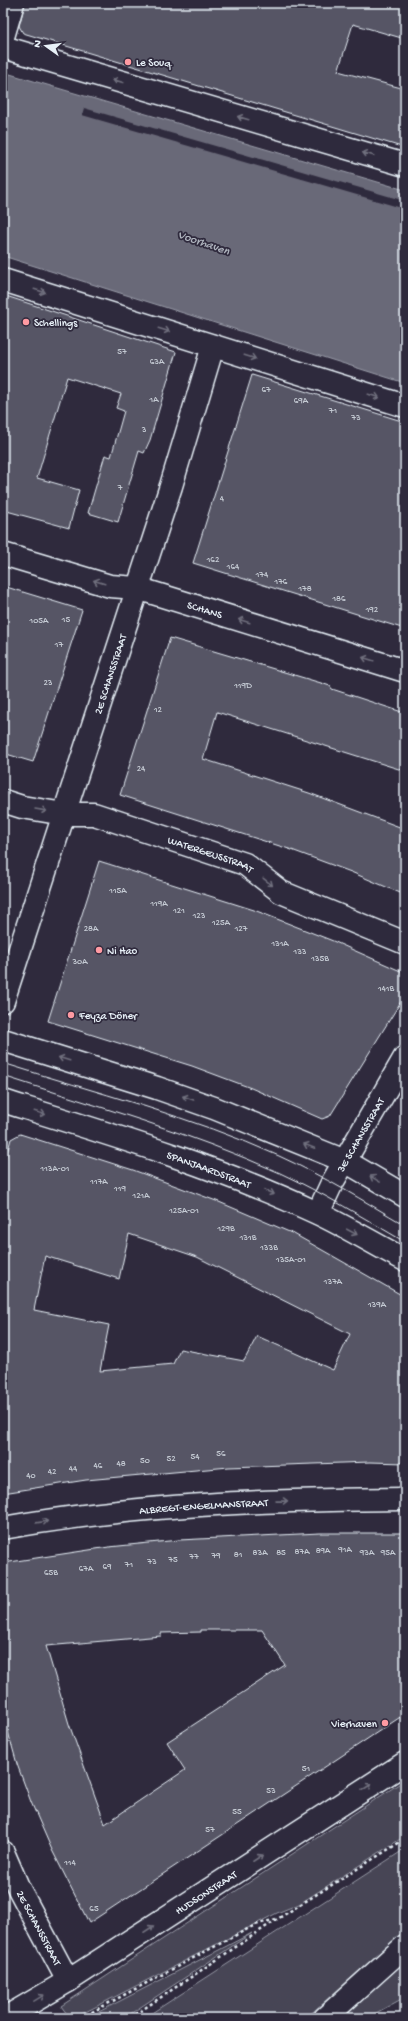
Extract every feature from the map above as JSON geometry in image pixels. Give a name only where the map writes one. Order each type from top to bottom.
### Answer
[{"type":"street","points":[[3,37],[13,3]]},
{"type":"street","points":[[3,47],[405,166]]},
{"type":"street","points":[[3,280],[405,406]]},
{"type":"street","name":"2E SCHANSSTRAAT","points":[[3,1001],[173,478],[213,346]]},
{"type":"street","name":"SCHANS","points":[[3,554],[110,586],[137,588],[405,670]]},
{"type":"street","name":"WATERGEUSSTRAAT","points":[[3,801],[22,807],[64,814],[94,814],[245,864],[281,892],[405,943]]},
{"type":"street","points":[[3,1040],[157,1088],[214,1108],[345,1161],[405,1196]]},
{"type":"street","name":"3E SCHANSSTRAAT","points":[[318,1213],[345,1161],[405,1057]]},
{"type":"street","name":"SPANJAARDSTRAAT","points":[[3,1101],[180,1158],[255,1187],[318,1213],[405,1260]]},
{"type":"street","name":"ALBREGT-ENGELMANSTRAAT","points":[[3,1528],[112,1513],[202,1504],[405,1499]]},
{"type":"street","name":"HUDSONSTRAAT","points":[[5,2018],[68,1981],[405,1763]]},
{"type":"street","name":"2E SCHANSSTRAAT","points":[[3,1852],[19,1890],[68,1981]]},
{"type":"street","points":[[325,2018],[405,1946]]},
{"type":"path","points":[[130,2018],[279,1918],[405,1839]]},
{"type":"path","points":[[81,2018],[255,1925],[279,1918]]},
{"type":"shaded area","points":[[405,1780],[405,1836],[299,1904],[277,1913],[74,2018],[70,2018],[61,2006]]},
{"type":"shaded area","points":[[405,1849],[405,1930],[306,2018],[144,2018]]},
{"type":"shaded area","points":[[252,1933],[124,2018],[87,2018]]},
{"type":"shaded area","points":[[405,1958],[405,1997],[367,2018],[339,2018]]},
{"type":"water","name":"Voorhaven","points":[[3,72],[405,190],[405,383],[3,256]]},
{"type":"pier","points":[[84,108],[405,201],[405,209],[82,115]]},
{"type":"building","points":[[25,3],[405,3],[405,39],[353,24],[338,71],[405,89],[405,148],[23,33],[19,26]]},
{"type":"building","points":[[3,295],[176,352],[150,440],[144,453],[139,451],[118,522],[88,513],[105,455],[111,457],[124,411],[116,408],[121,394],[67,377],[37,478],[79,490],[69,528],[3,510]]},
{"type":"building","points":[[252,375],[405,422],[405,629],[193,563]]},
{"type":"building","points":[[3,586],[82,610],[33,762],[3,753]]},
{"type":"building","points":[[170,638],[321,683],[330,686],[332,689],[405,713],[405,771],[217,712],[203,759],[309,793],[405,829],[405,895],[351,872],[289,849],[120,795]]},
{"type":"building","points":[[99,861],[254,910],[333,941],[405,973],[405,995],[330,1116],[322,1119],[251,1088],[192,1066],[48,1021]]},
{"type":"building","points":[[20,1134],[133,1170],[219,1202],[294,1234],[405,1297],[405,1463],[370,1462],[229,1467],[86,1480],[3,1493],[3,1168],[11,1139]],"holes":[[[129,1234],[197,1257],[350,1334],[333,1370],[257,1336],[244,1361],[180,1349],[173,1364],[100,1371],[109,1325],[34,1310],[45,1256],[119,1279]]]},
{"type":"building","points":[[320,1533],[405,1533],[405,1714],[89,1923],[52,1850],[31,1802],[17,1764],[3,1714],[3,1563],[109,1547],[179,1540]],"holes":[[[201,1630],[262,1630],[285,1665],[167,1742],[185,1770],[105,1824],[69,1724],[46,1646],[161,1636],[161,1633],[201,1632]]]},
{"type":"tram line","points":[[3,1063],[178,1117],[246,1142],[311,1172],[405,1225]]},
{"type":"tram line","points":[[3,1076],[178,1133],[212,1145],[280,1173],[343,1206],[405,1242]]},
{"type":"place","name":"Le Souq","points":[[128,62]]},
{"type":"place","name":"Schellings","points":[[26,322]]},
{"type":"place","name":"Ni Hao","points":[[99,950]]},
{"type":"place","name":"Feyza Döner","points":[[71,1015]]},
{"type":"place","name":"Vierhaven","points":[[385,1723]]}]
